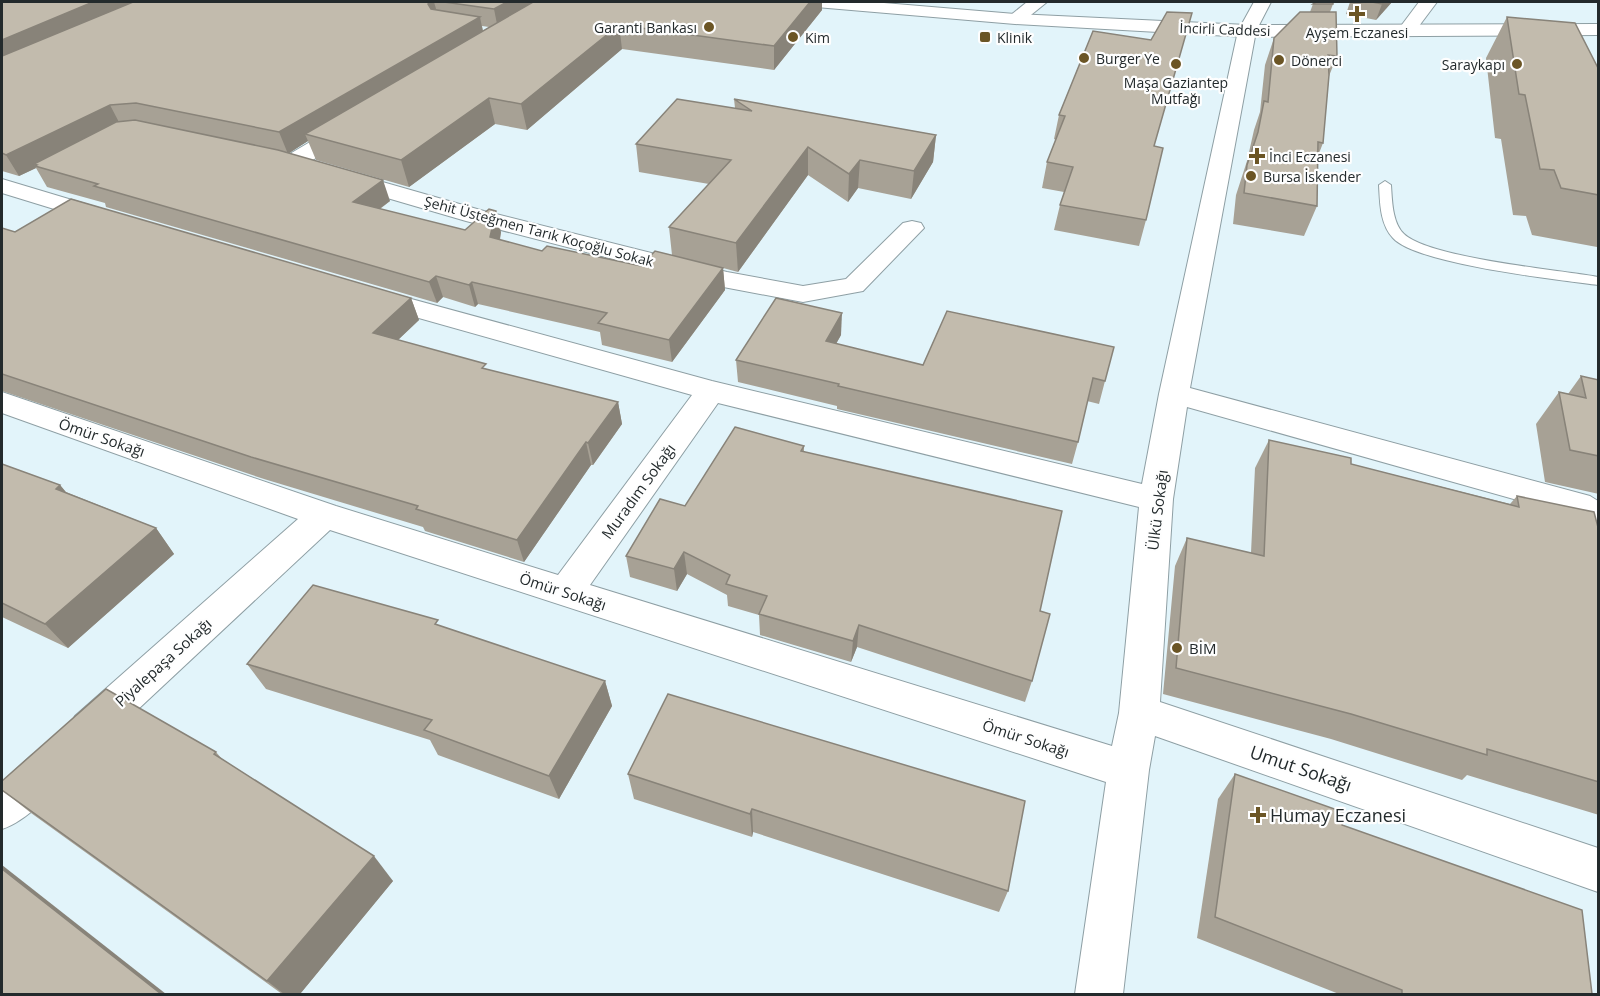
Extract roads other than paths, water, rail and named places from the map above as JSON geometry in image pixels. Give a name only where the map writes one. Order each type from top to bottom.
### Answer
[{"type":"street","name":"İncirli Caddesi","points":[[817,2],[1015,19],[1247,31],[1599,30]]},
{"type":"street","points":[[1015,19],[1038,2]]},
{"type":"street","name":"Ülkü Sokağı","points":[[1100,994],[1128,770],[1139,713],[1156,499],[1174,394],[1247,31],[1262,2]]},
{"type":"street","points":[[1407,30],[1428,2]]},
{"type":"street","points":[[1564,31],[1574,49]]},
{"type":"street","name":"Şehit Üsteğmen Tarık Koçoğlu Sokak","points":[[364,119],[280,161],[475,216],[727,280],[804,294],[854,285],[912,228]]},
{"type":"street","points":[[6,191],[44,175]]},
{"type":"street","points":[[6,191],[127,224]]},
{"type":"street","points":[[351,290],[711,391],[1156,499]]},
{"type":"street","name":"Muradım Sokağı","points":[[565,592],[711,391]]},
{"type":"street","points":[[1174,394],[1578,505],[1599,517]]},
{"type":"street","name":"Ömür Sokağı","points":[[2,402],[324,515],[1128,770]]},
{"type":"street","name":"Piyalepaşa Sokağı","points":[[2,809],[324,515]]},
{"type":"street","name":"Umut Sokağı","points":[[1139,713],[1599,870]]},
{"type":"lane","points":[[1385,185],[1392,227],[1406,243],[1473,260],[1599,280]]},
{"type":"place","name":"Ayşem Eczanesi","points":[[1357,14]]},
{"type":"place","name":"Garanti Bankası","points":[[709,27]]},
{"type":"place","name":"Kim","points":[[793,37]]},
{"type":"place","name":"Klinik","points":[[985,37]]},
{"type":"place","name":"Burger Ye","points":[[1084,58]]},
{"type":"place","name":"Dönerci","points":[[1279,60]]},
{"type":"place","name":"Maşa Gaziantep Mutfağı","points":[[1176,64]]},
{"type":"place","name":"Saraykapı","points":[[1517,64]]},
{"type":"place","name":"İnci Eczanesi","points":[[1257,156]]},
{"type":"place","name":"Bursa İskender","points":[[1251,176]]},
{"type":"place","name":"BİM","points":[[1177,648]]},
{"type":"place","name":"Humay Eczanesi","points":[[1258,815]]}]
